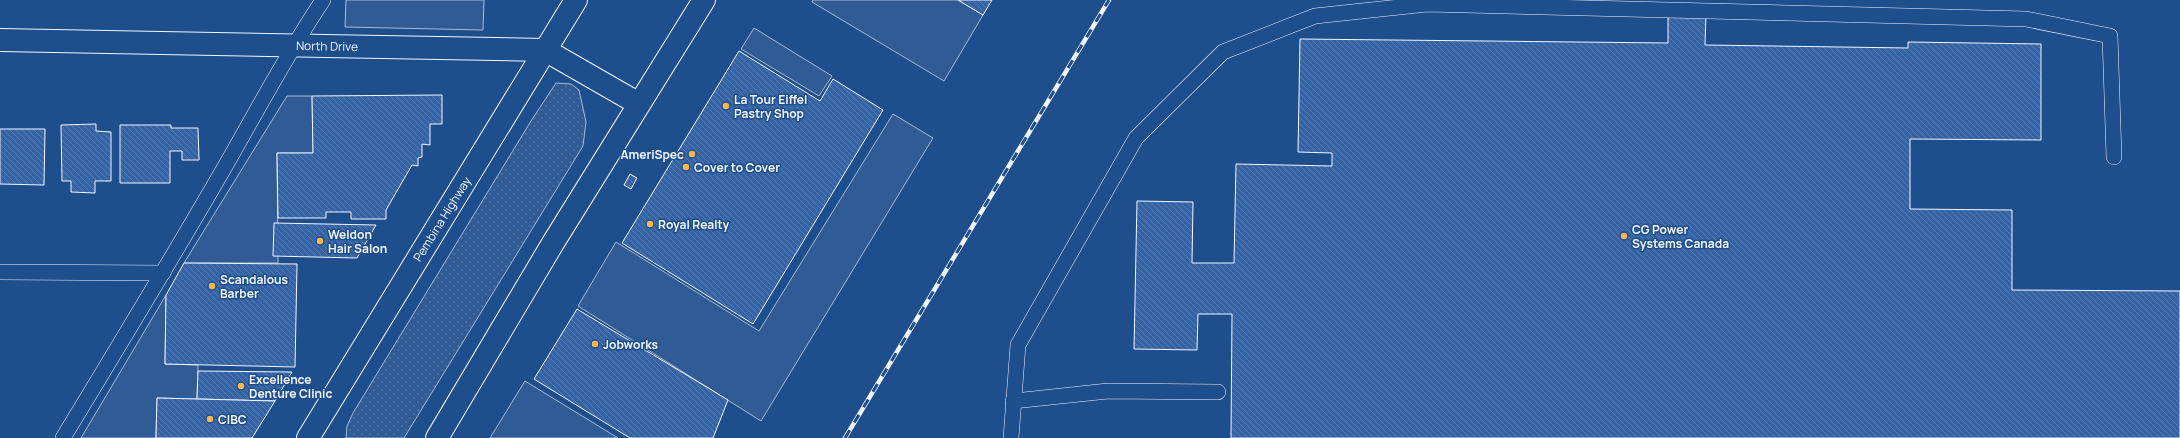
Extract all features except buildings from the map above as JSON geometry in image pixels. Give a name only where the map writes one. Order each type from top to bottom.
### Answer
[{"type":"main road","name":"Pembina Highway","points":[[308,438],[576,0]]},
{"type":"main road","points":[[437,438],[549,249],[704,0]]},
{"type":"main road","name":"North Drive","points":[[0,40],[545,50],[639,104]]},
{"type":"lane","points":[[63,438],[163,273],[273,85],[293,45],[323,0]]},
{"type":"lane","points":[[1011,438],[1018,345],[1136,138],[1223,52],[1315,16],[1427,4],[2026,19],[2110,36],[2114,156]]},
{"type":"lane","points":[[0,272],[163,273]]},
{"type":"lane","points":[[1013,401],[1108,391],[1218,392]]},
{"type":"shaded area","points":[[346,0],[484,0],[483,30],[345,27]]},
{"type":"shaded area","points":[[813,0],[958,0],[983,15],[944,81],[812,2]]},
{"type":"shaded area","points":[[754,28],[832,76],[819,96],[741,49]]},
{"type":"shaded area","points":[[556,83],[571,84],[579,90],[586,122],[583,146],[404,438],[346,438],[347,426],[353,413],[531,121]]},
{"type":"shaded area","points":[[287,96],[312,96],[313,153],[277,153],[278,263],[184,263]]},
{"type":"shaded area","points":[[893,114],[933,138],[761,421],[578,306],[616,242],[759,331]]},
{"type":"shaded area","points":[[166,295],[165,364],[198,365],[197,399],[157,398],[156,438],[81,438]]},
{"type":"shaded area","points":[[525,381],[618,438],[490,438]]},
{"type":"railway","points":[[845,438],[1109,0]]},
{"type":"place","name":"La Tour Eiffel Pastry Shop","points":[[726,106]]},
{"type":"place","name":"AmeriSpec","points":[[692,154]]},
{"type":"place","name":"Cover to Cover","points":[[686,167]]},
{"type":"place","name":"Royal Realty","points":[[650,224]]},
{"type":"place","name":"CG Power Systems Canada","points":[[1624,236]]},
{"type":"place","name":"Weldon Hair Salon","points":[[320,241]]},
{"type":"place","name":"Scandalous Barber","points":[[212,286]]},
{"type":"place","name":"Jobworks","points":[[595,344]]},
{"type":"place","name":"Excellence Denture Clinic","points":[[241,386]]},
{"type":"place","name":"CIBC","points":[[210,419]]}]
